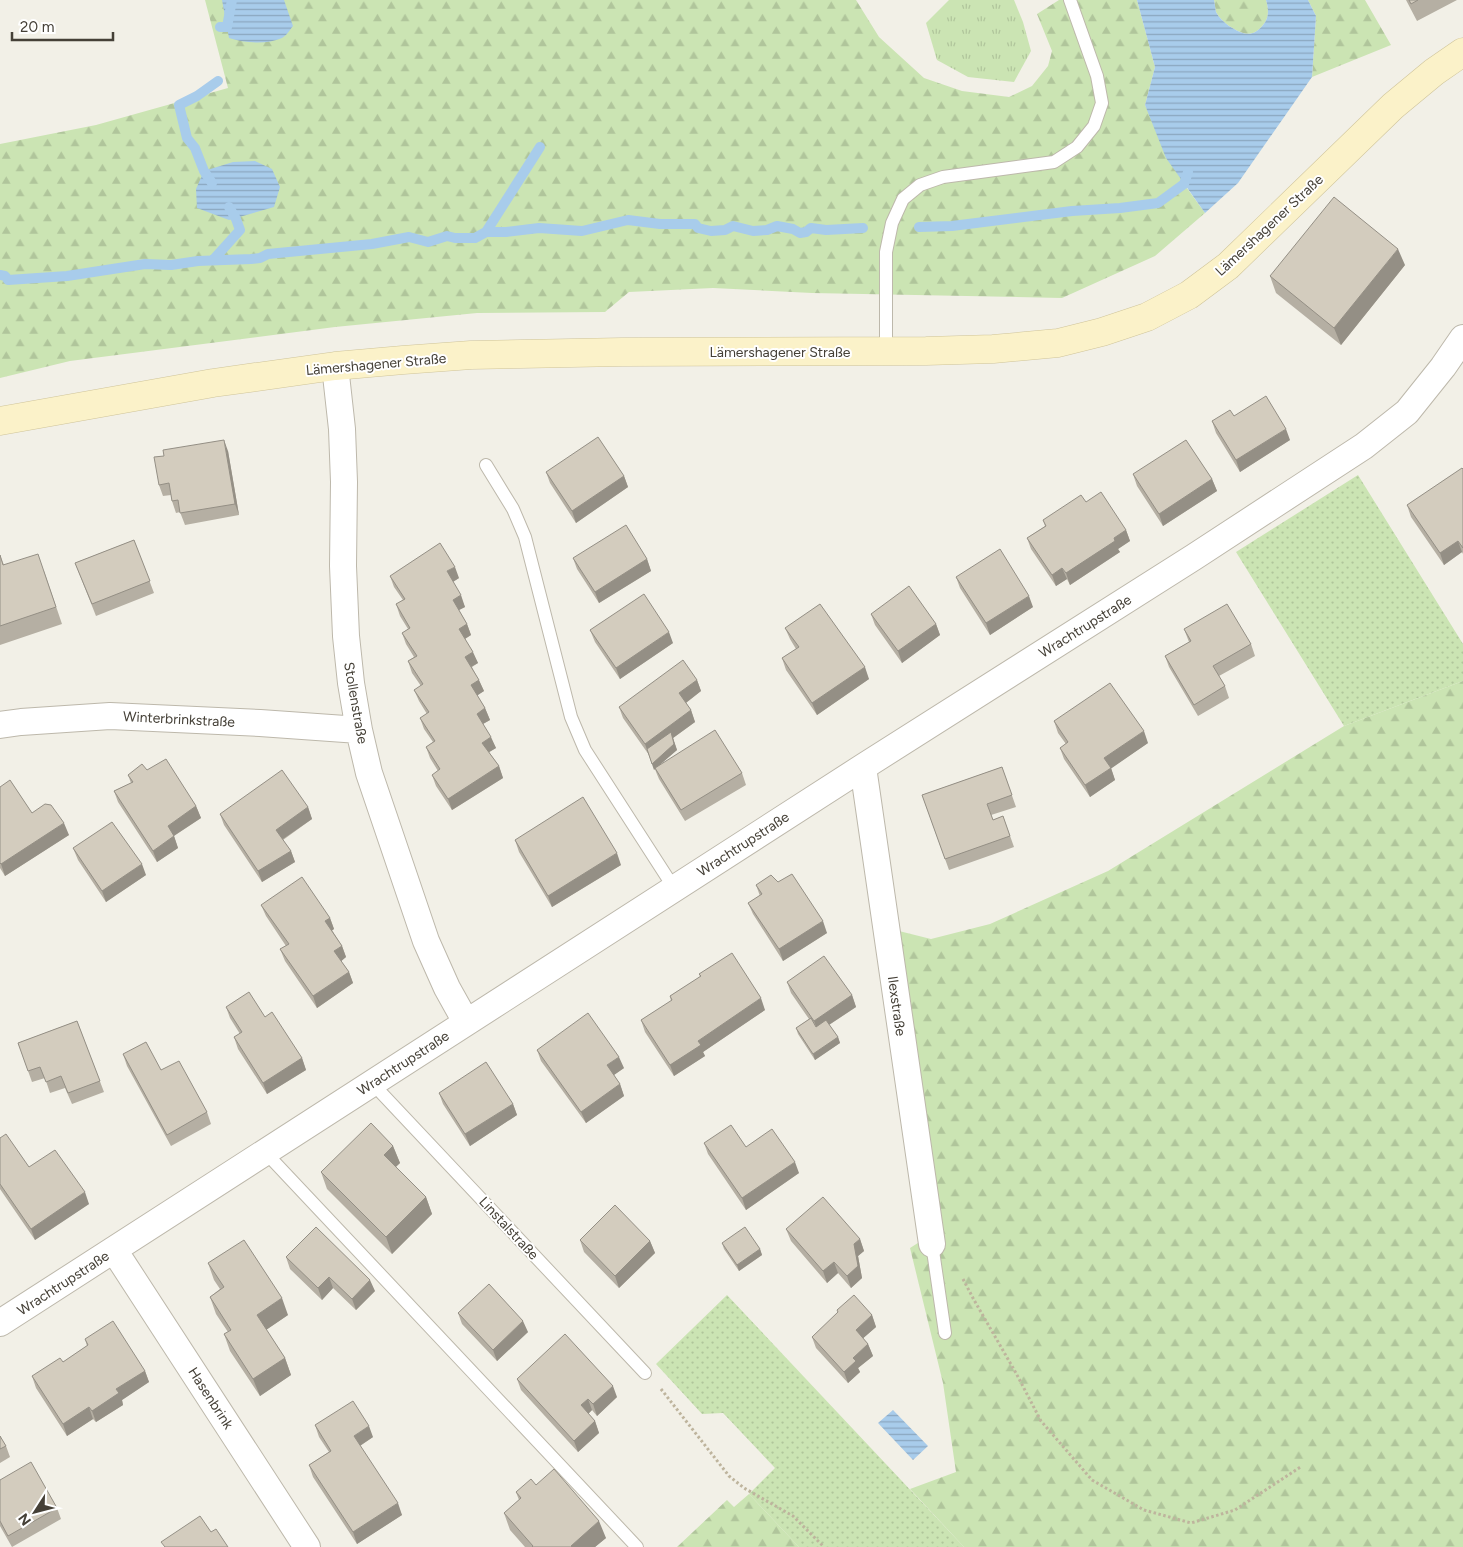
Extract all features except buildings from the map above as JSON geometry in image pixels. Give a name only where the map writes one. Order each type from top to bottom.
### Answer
[{"type":"main road","name":"Lämershagener Straße","points":[[0,421],[213,383],[335,366],[471,355],[993,349],[1058,343],[1102,332],[1147,317],[1189,295],[1228,266],[1393,106],[1434,72],[1463,52]]},
{"type":"street","name":"Wrachtrupstraße","points":[[0,1323],[674,888],[1194,558],[1364,446],[1407,412],[1443,367],[1463,338]]},
{"type":"street","name":"Stollenstraße","points":[[335,366],[342,429],[344,482],[343,566],[346,636],[359,730],[382,814],[426,941],[447,988],[466,1022]]},
{"type":"street","name":"Winterbrinkstraße","points":[[0,725],[110,716],[359,730]]},
{"type":"street","name":"Ilexstraße","points":[[863,767],[932,1244]]},
{"type":"street","name":"Hasenbrink","points":[[114,1250],[308,1547]]},
{"type":"lane","points":[[886,351],[886,252],[892,224],[904,199],[920,185],[943,177],[1054,162],[1078,147],[1094,126],[1102,103],[1097,76],[1070,0]]},
{"type":"lane","points":[[486,465],[513,509],[525,537],[571,717],[585,750],[674,888]]},
{"type":"lane","name":"Linstalstraße","points":[[372,1083],[645,1373]]},
{"type":"lane","points":[[265,1152],[636,1547]]},
{"type":"lane","points":[[932,1244],[946,1333]]},
{"type":"path","points":[[932,1244],[962,1276],[1041,1421],[1092,1480],[1144,1510],[1190,1523],[1235,1510],[1302,1466]]},
{"type":"path","points":[[645,1373],[659,1387],[729,1476],[744,1488],[793,1516],[824,1547]]},
{"type":"green space","points":[[205,0],[856,0],[879,37],[924,78],[962,91],[1009,97],[1032,86],[1048,66],[1052,51],[1037,14],[1059,0],[1137,0],[1155,67],[1145,105],[1184,184],[1205,213],[1155,256],[1062,298],[812,293],[713,288],[629,292],[605,312],[477,313],[335,327],[70,361],[0,378],[0,144],[96,125],[228,88]]},
{"type":"green space","points":[[949,0],[1014,0],[1023,22],[1031,51],[1014,82],[968,77],[937,60],[926,23]]},
{"type":"green space","points":[[1214,0],[1266,0],[1268,10],[1266,20],[1255,32],[1251,34],[1243,33],[1229,26],[1220,18],[1216,12]]},
{"type":"green space","points":[[1308,0],[1365,0],[1391,45],[1312,77],[1316,16]]},
{"type":"green space","points":[[1358,475],[1463,644],[1463,681],[1344,726],[1236,552]]},
{"type":"green space","points":[[1463,681],[1463,1547],[964,1547],[910,1489],[956,1472],[943,1383],[910,1248],[921,1241],[895,930],[931,939],[990,924],[1108,871],[1344,726]]},
{"type":"green space","points":[[727,1295],[964,1547],[799,1547],[749,1494],[775,1468],[723,1413],[702,1414],[656,1364]]},
{"type":"green space","points":[[749,1494],[799,1547],[677,1547],[727,1500],[734,1507]]},
{"type":"water","points":[[222,0],[284,0],[293,26],[283,37],[269,42],[249,42],[229,38]]},
{"type":"water","points":[[1137,0],[1214,0],[1216,12],[1222,20],[1234,29],[1247,34],[1255,32],[1265,22],[1268,14],[1266,0],[1308,0],[1316,16],[1312,77],[1238,183],[1205,213],[1166,158],[1145,105],[1155,67]]},
{"type":"water","points":[[255,161],[272,169],[280,187],[274,207],[229,220],[197,208],[196,189],[204,171],[233,162]]},
{"type":"water","points":[[893,1410],[928,1446],[913,1460],[878,1423]]},
{"type":"waterway","points":[[220,27],[227,27],[232,0]]},
{"type":"waterway","points":[[212,183],[204,171],[195,148],[187,138],[179,105],[197,96],[218,81]]},
{"type":"waterway","points":[[486,232],[540,147]]},
{"type":"waterway","points":[[919,227],[952,226],[1072,211],[1158,203],[1184,184],[1188,172]]},
{"type":"waterway","points":[[213,260],[240,230],[229,207]]},
{"type":"waterway","points":[[0,275],[5,276],[8,280],[67,276],[145,264],[171,265],[198,261],[251,259],[260,258],[268,254],[372,244],[409,237],[428,242],[447,236],[475,238],[486,232],[506,232],[539,228],[582,231],[628,220],[660,224],[695,224],[698,228],[711,231],[725,230],[733,226],[753,231],[767,230],[777,226],[793,229],[800,233],[806,232],[811,228],[826,230],[863,228]]}]
